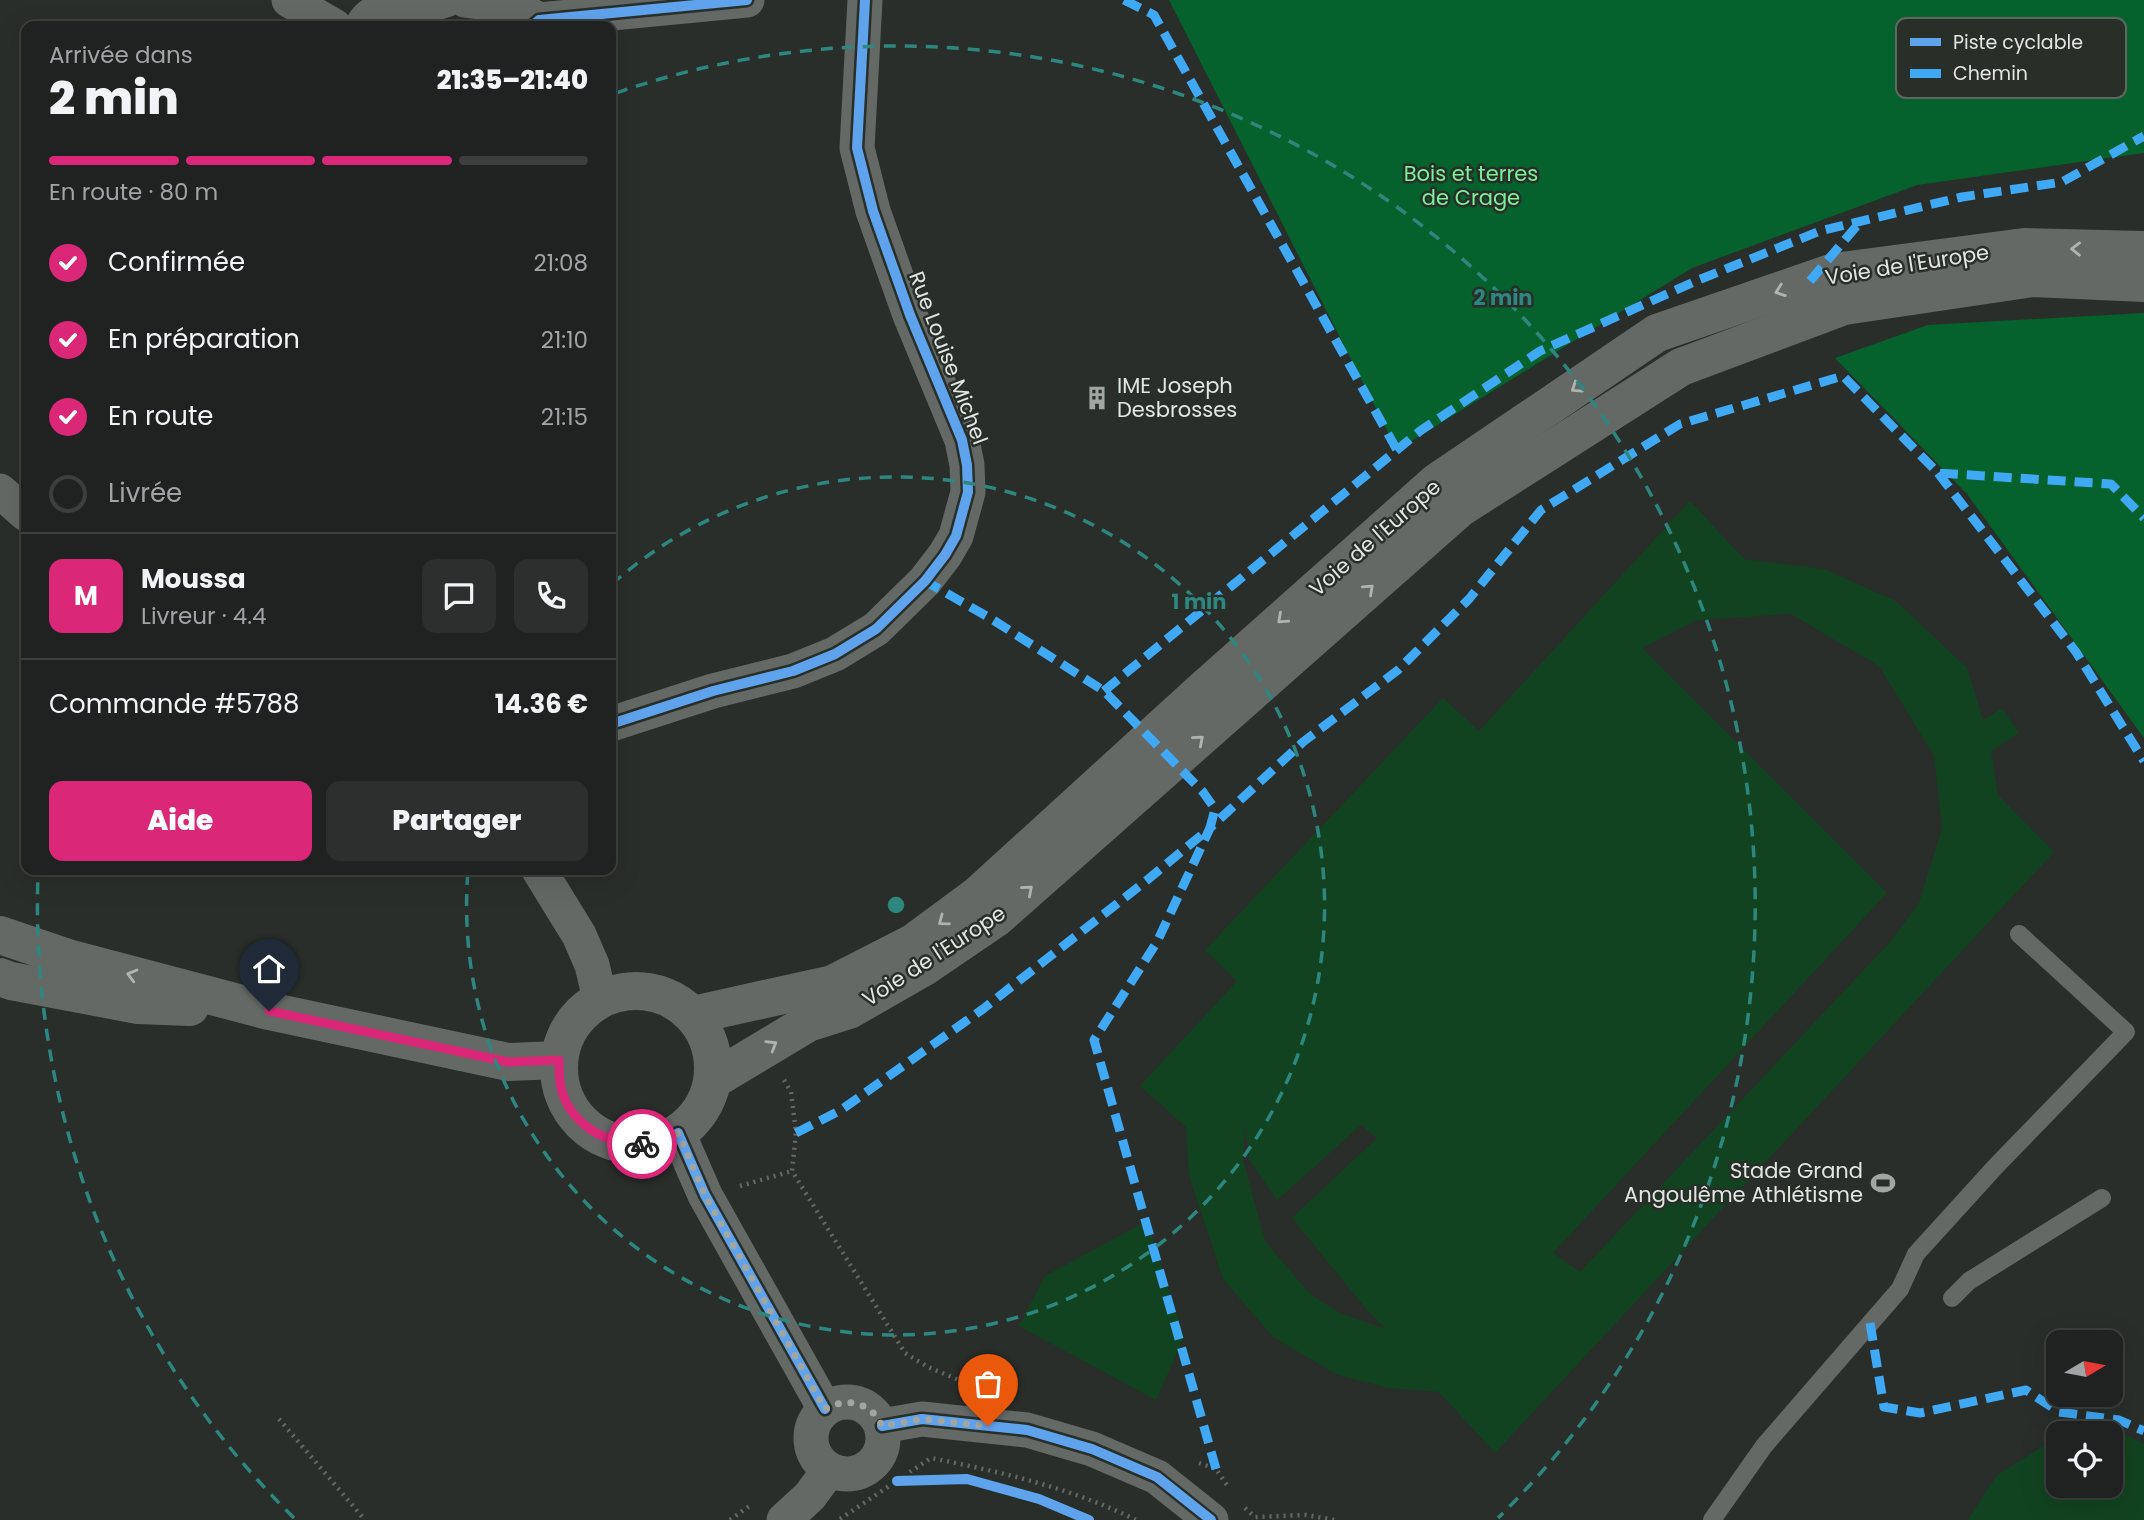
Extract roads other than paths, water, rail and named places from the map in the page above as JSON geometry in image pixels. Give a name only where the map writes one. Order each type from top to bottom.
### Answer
[{"type":"main road","name":"Voie de l'Europe","points":[[693,1015],[833,984],[913,943],[978,895],[1437,482],[1657,332],[1833,272],[2024,247],[2144,250]]},
{"type":"main road","name":"Voie de l'Europe","points":[[713,1080],[808,1023],[849,1010],[892,986],[996,918],[1460,508],[1681,368],[1844,306],[2032,278],[2144,283]]},
{"type":"main road","points":[[0,935],[71,959],[269,1011],[508,1062],[559,1060]]},
{"type":"main road","points":[[0,977],[138,1005],[269,1011]]},
{"type":"main road","points":[[639,990],[659,993],[678,1002],[693,1015],[710,1045],[713,1080],[707,1101],[695,1119],[678,1133],[651,1144],[622,1144],[596,1134],[574,1115],[561,1088],[559,1060],[565,1035],[580,1014],[600,999],[619,992],[639,990]]},
{"type":"street","points":[[289,0],[325,21]]},
{"type":"street","points":[[366,21],[373,13],[383,9],[400,12],[446,0]]},
{"type":"street","points":[[465,0],[515,6],[533,21]]},
{"type":"street","points":[[553,21],[747,0]]},
{"type":"street","name":"Rue Louise Michel","points":[[616,722],[713,691],[793,671],[835,654],[876,629],[925,581],[946,555],[960,526],[968,492],[967,465],[961,440],[910,315],[873,211],[858,148],[865,0]]},
{"type":"street","points":[[0,491],[21,510]]},
{"type":"street","points":[[542,875],[579,935],[592,965],[600,999]]},
{"type":"street","points":[[678,1133],[705,1195],[825,1409]]},
{"type":"street","points":[[848,1401],[860,1404],[871,1410],[882,1426],[883,1443],[880,1454],[873,1464],[852,1474],[829,1470],[820,1462],[811,1441],[817,1418],[825,1409],[836,1403],[848,1401]]},
{"type":"street","points":[[882,1426],[922,1419],[1027,1430],[1092,1449],[1157,1476],[1211,1520]]},
{"type":"street","points":[[784,1520],[810,1496],[829,1470]]},
{"type":"lane","points":[[1712,1520],[1764,1446],[1900,1289],[1916,1254],[1996,1166],[2126,1032],[2019,934]]},
{"type":"lane","points":[[1952,1298],[1969,1280],[2102,1198]]},
{"type":"place","name":"IME Joseph Desbrosses","points":[[1097,398]]},
{"type":"place","name":"Stade Grand Angoulême Athlétisme","points":[[1883,1183]]},
{"type":"park label","name":"Bois et terres de Crage","points":[[1471,186]]}]
